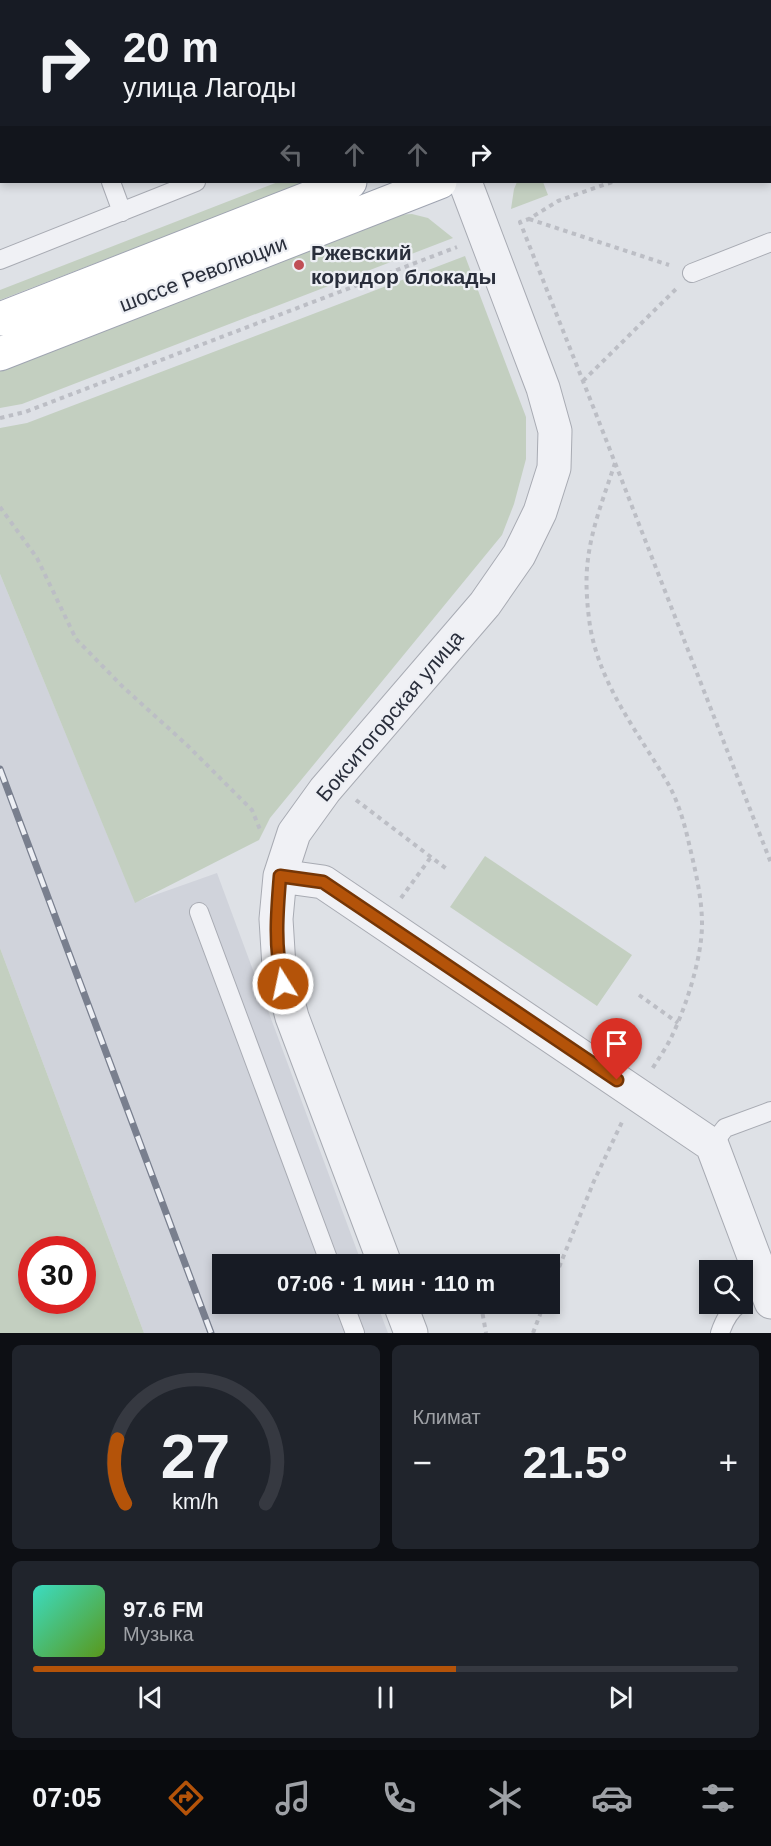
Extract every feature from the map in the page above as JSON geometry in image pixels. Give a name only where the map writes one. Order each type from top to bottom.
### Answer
[{"type":"main road","name":"шоссе Революции","points":[[0,319],[347,183]]},
{"type":"main road","name":"шоссе Революции","points":[[0,354],[437,183]]},
{"type":"street","name":"Бокситогорская улица","points":[[381,1254],[292,1017],[279,967],[276,919],[280,876],[294,833],[325,790],[485,604],[519,555],[540,512],[554,468],[555,431],[543,388],[465,183]]},
{"type":"street","points":[[280,876],[323,882],[712,1145],[755,1299]]},
{"type":"street","points":[[404,1314],[411,1333]]},
{"type":"lane","points":[[111,183],[122,212]]},
{"type":"lane","points":[[0,260],[194,183]]},
{"type":"lane","points":[[692,273],[771,242]]},
{"type":"lane","points":[[199,912],[326,1254]]},
{"type":"lane","points":[[712,1145],[725,1128],[771,1111]]},
{"type":"lane","points":[[720,1333],[724,1321],[733,1308],[755,1299]]},
{"type":"lane","points":[[348,1314],[355,1333]]},
{"type":"path","points":[[609,183],[558,201],[529,219],[519,222],[771,862]]},
{"type":"path","points":[[529,219],[692,273],[583,381]]},
{"type":"path","points":[[0,418],[25,412],[460,246]]},
{"type":"path","points":[[560,1265],[594,1181],[637,1093],[678,1023],[696,963],[702,925],[697,874],[685,826],[668,783],[609,688],[599,662],[591,627],[587,592],[587,560],[615,463]]},
{"type":"path","points":[[0,507],[37,558],[76,639],[123,687],[187,744],[252,810],[261,832]]},
{"type":"path","points":[[356,799],[448,870]]},
{"type":"path","points":[[382,922],[431,857]]},
{"type":"path","points":[[639,995],[678,1023]]},
{"type":"path","points":[[483,1314],[486,1333]]},
{"type":"path","points":[[533,1333],[540,1314]]},
{"type":"shaded area","points":[[0,574],[135,902],[217,873],[358,1254],[212,1254],[212,1314],[381,1314],[388,1333],[144,1333],[0,948]]},
{"type":"green space","points":[[275,183],[303,183],[0,300],[0,290]]},
{"type":"green space","points":[[517,183],[543,183],[548,195],[511,209]]},
{"type":"green space","points":[[412,214],[428,218],[453,238],[22,404],[0,408],[0,369],[395,215]]},
{"type":"green space","points":[[465,256],[526,417],[526,459],[514,504],[502,535],[270,818],[259,840],[135,903],[0,574],[0,428],[27,423]]},
{"type":"green space","points":[[485,856],[632,955],[597,1006],[450,907]]},
{"type":"green space","points":[[0,948],[144,1333],[0,1333]]},
{"type":"railway","points":[[0,769],[211,1333]]},
{"type":"place","name":"Ржевский коридор блокады","points":[[299,265]]},
{"type":"route","points":[[283,984],[279,967],[276,919],[280,876],[323,882],[617,1080]]}]
